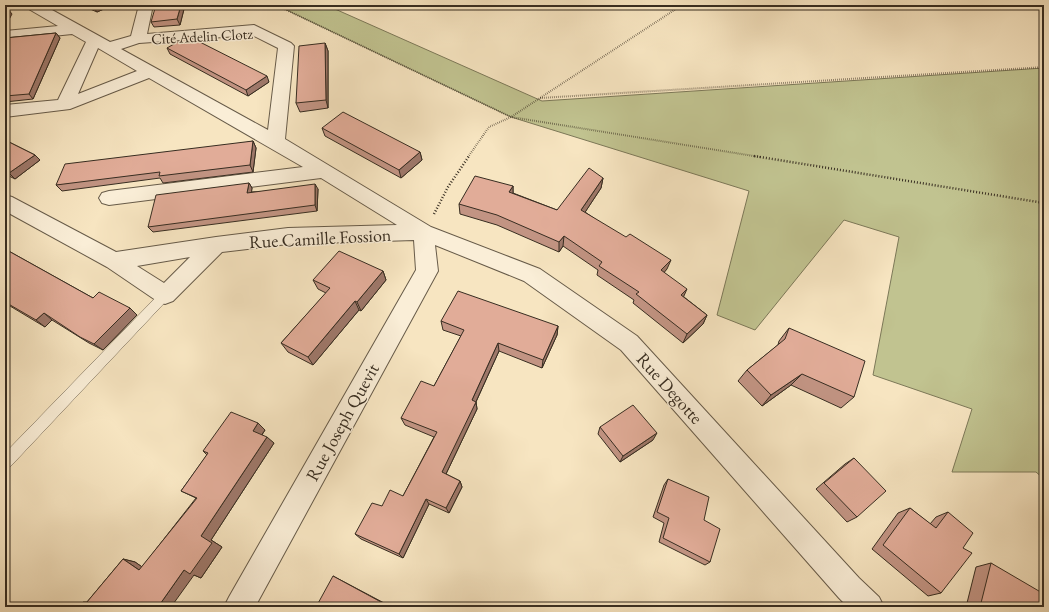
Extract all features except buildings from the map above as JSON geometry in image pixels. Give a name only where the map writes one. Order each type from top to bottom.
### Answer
[{"type":"street","name":"Cité Adelin Clotz","points":[[32,5],[276,142],[424,232]]},
{"type":"street","name":"Cité Adelin Clotz","points":[[138,39],[146,5]]},
{"type":"street","points":[[5,36],[73,29]]},
{"type":"street","name":"Cité Adelin Clotz","points":[[100,44],[138,39],[254,30],[286,46],[276,142]]},
{"type":"street","points":[[64,105],[100,44]]},
{"type":"street","name":"Cité Adelin Clotz","points":[[5,111],[64,105],[151,71]]},
{"type":"street","points":[[109,198],[323,170]]},
{"type":"street","points":[[5,202],[114,261],[165,295],[216,245]]},
{"type":"street","name":"Rue Camille Fossion","points":[[114,261],[216,245],[288,236],[424,232]]},
{"type":"street","name":"Rue Joseph Quevit","points":[[239,607],[427,271],[424,232]]},
{"type":"street","name":"Rue Degotte","points":[[424,232],[532,275],[630,343],[844,583],[870,607]]},
{"type":"lane","points":[[5,462],[165,295]]},
{"type":"path","points":[[276,5],[511,117],[1044,203]]},
{"type":"path","points":[[424,232],[448,186],[489,127],[511,117],[682,5]]},
{"type":"path","points":[[540,98],[1044,67]]},
{"type":"green space","points":[[276,5],[326,5],[542,101],[1044,68],[1044,479],[1036,472],[952,472],[972,409],[873,375],[899,237],[844,220],[755,330],[717,315],[749,191],[511,117]]}]
